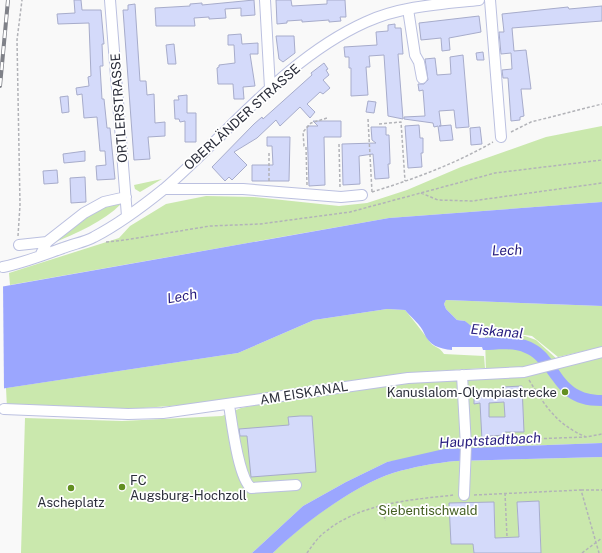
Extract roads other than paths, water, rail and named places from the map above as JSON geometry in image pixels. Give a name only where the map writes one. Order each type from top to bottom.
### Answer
[{"type":"street","name":"ORTLERSTRASSE","points":[[110,0],[127,216]]},
{"type":"street","points":[[265,0],[270,88]]},
{"type":"street","name":"OBERLÄNDER STRASSE","points":[[3,267],[40,256],[93,237],[127,216],[164,189],[270,88],[333,39],[366,22],[408,9],[479,0]]},
{"type":"street","points":[[490,0],[501,137]]},
{"type":"street","points":[[408,9],[415,55],[419,62],[422,78]]},
{"type":"street","name":"OBERLÄNDER STRASSE","points":[[164,189],[269,190],[340,197],[367,194]]},
{"type":"street","points":[[40,256],[47,242],[84,213],[104,202],[126,197]]},
{"type":"street","points":[[19,245],[47,242]]},
{"type":"street","name":"AM EISKANAL","points":[[4,409],[128,414],[163,413],[229,405],[384,381],[524,372],[602,352]]},
{"type":"street","points":[[459,495],[467,462],[462,375]]},
{"type":"street","points":[[229,405],[237,454],[246,484],[251,488],[296,485]]},
{"type":"water","name":"Lech","points":[[602,202],[602,306],[446,300],[444,304],[446,309],[457,320],[465,321],[475,329],[479,338],[519,338],[531,342],[541,348],[549,356],[568,382],[577,389],[588,393],[602,395],[602,406],[582,404],[574,401],[556,385],[544,369],[528,354],[510,349],[483,350],[482,347],[452,347],[452,350],[443,349],[435,346],[429,341],[421,327],[405,310],[387,309],[314,320],[238,353],[0,389],[0,287],[389,218]]},
{"type":"water","points":[[602,443],[602,457],[456,461],[393,473],[362,487],[329,507],[298,530],[273,553],[252,553],[303,506],[346,482],[387,462],[444,449]]},
{"type":"railway","points":[[0,86],[8,0]]},
{"type":"place","name":"Kanuslalom-Olympiastrecke","points":[[565,392]]},
{"type":"place","name":"FC Augsburg-Hochzoll","points":[[122,487]]},
{"type":"place","name":"Ascheplatz","points":[[71,488]]},
{"type":"water label","name":"Eiskanal","points":[[497,331]]},
{"type":"water label","name":"Hauptstadtbach","points":[[490,440]]},
{"type":"park label","name":"Siebentischwald","points":[[428,510]]}]
